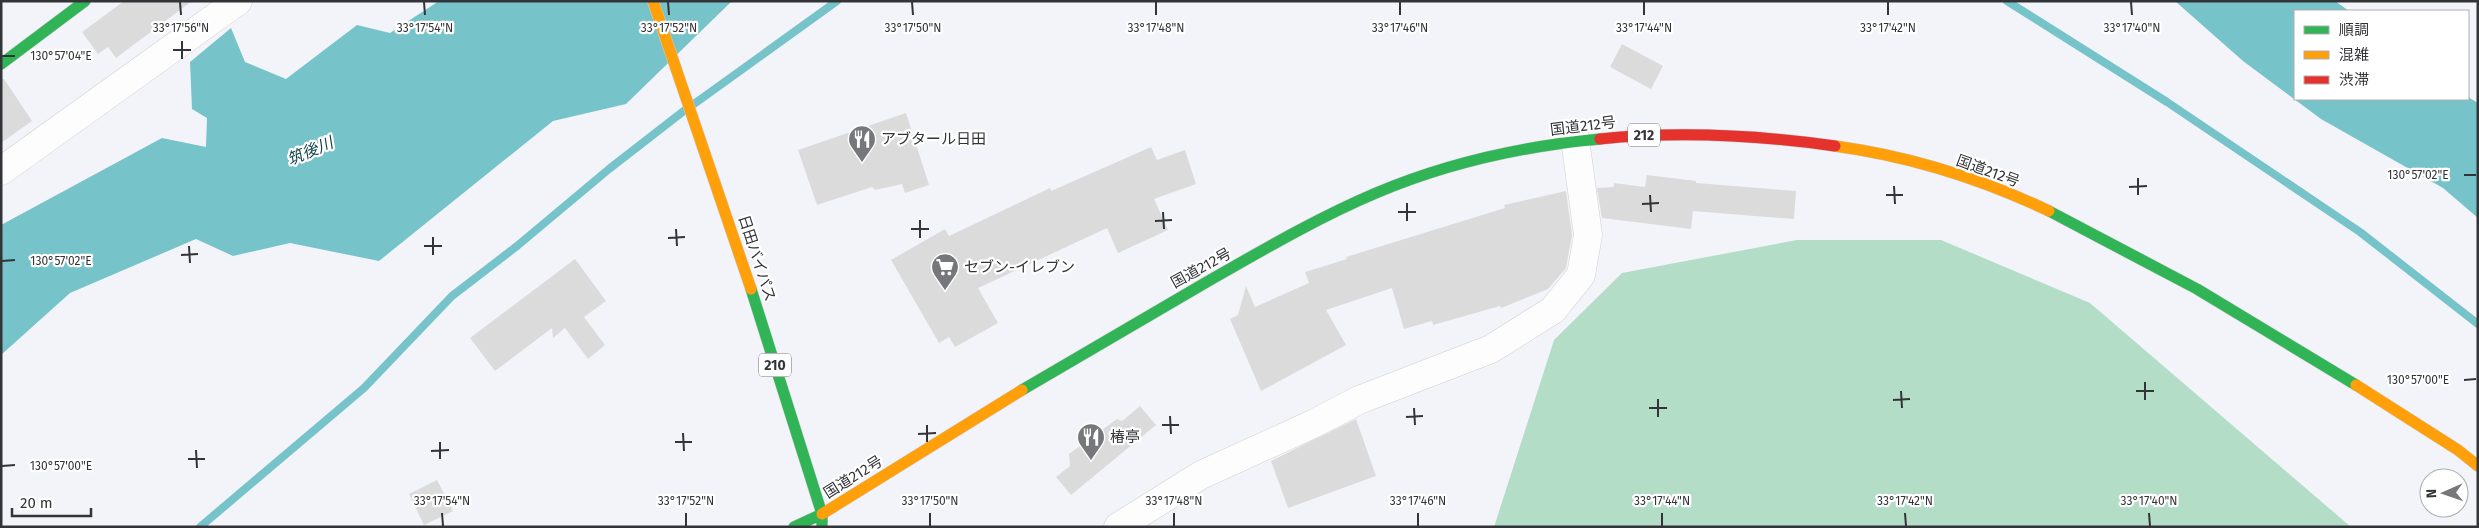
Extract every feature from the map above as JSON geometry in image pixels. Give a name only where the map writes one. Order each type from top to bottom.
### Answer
[{"type":"main road","points":[[1,64],[85,1]]},
{"type":"main road","name":"日田バイパス","points":[[653,1],[728,217],[822,514],[822,527]]},
{"type":"main road","name":"国道212号","points":[[794,527],[822,514],[1088,349],[1318,220],[1404,182],[1472,162],[1576,140],[1667,133],[1755,136],[1854,148],[1929,166],[2029,202],[2151,263],[2292,342],[2458,450],[2478,466]]},
{"type":"street","points":[[1,171],[238,1]]},
{"type":"street","points":[[1118,527],[1201,475],[1313,424],[1359,400],[1491,349],[1553,310],[1581,275],[1588,235],[1576,140]]},
{"type":"green space","points":[[1797,240],[1941,240],[2090,303],[2351,527],[1494,527],[1554,340],[1622,273]]},
{"type":"water","name":"筑後川","points":[[439,1],[732,1],[626,104],[553,121],[379,261],[290,243],[233,256],[196,239],[70,293],[1,355],[1,225],[162,138],[206,147],[207,118],[192,109],[190,62],[231,28],[245,62],[286,79],[357,25],[390,33]]},
{"type":"water","points":[[2175,1],[2335,1],[2348,10],[2294,10],[2294,99],[2243,61]]},
{"type":"water","points":[[2469,98],[2478,103],[2478,218],[2443,188],[2321,119],[2295,100],[2469,100]]},
{"type":"building","points":[[124,1],[192,1],[116,58],[108,47],[98,54],[82,32]]},
{"type":"building","points":[[1622,44],[1663,66],[1651,89],[1610,67]]},
{"type":"building","points":[[1,79],[4,79],[32,121],[1,143]]},
{"type":"building","name":"アブタール日田","points":[[906,113],[929,185],[905,193],[902,184],[875,190],[872,187],[817,205],[798,150]]},
{"type":"building","points":[[1151,147],[1157,160],[1185,150],[1196,184],[1154,199],[1168,230],[1118,253],[1107,228],[978,288],[998,323],[955,347],[949,337],[939,343],[891,260],[945,229],[949,236],[1050,188],[1051,191]]},
{"type":"building","points":[[1647,175],[1696,181],[1696,183],[1796,191],[1794,219],[1693,211],[1691,229],[1602,218],[1597,188],[1614,187],[1614,183],[1645,187]]},
{"type":"building","points":[[1566,191],[1572,235],[1566,268],[1548,289],[1501,308],[1500,306],[1433,325],[1432,321],[1404,329],[1392,288],[1326,310],[1346,345],[1261,391],[1230,319],[1238,315],[1246,286],[1255,307],[1309,283],[1305,272],[1347,259],[1346,257],[1505,208],[1504,205]]},
{"type":"building","points":[[575,259],[606,301],[584,317],[605,345],[588,359],[565,328],[553,338],[552,328],[495,371],[470,338]]},
{"type":"building","points":[[1140,406],[1156,425],[1071,495],[1056,477],[1070,466],[1069,454],[1117,419],[1122,421]]},
{"type":"building","points":[[1356,419],[1376,476],[1288,508],[1271,461]]},
{"type":"building","points":[[437,480],[453,511],[424,525],[409,494]]},
{"type":"waterway","points":[[694,104],[837,1]]},
{"type":"waterway","points":[[2007,1],[2167,102],[2360,232],[2478,324]]},
{"type":"waterway","points":[[200,527],[364,388],[452,296],[685,110]]},
{"type":"traffic: fast","points":[[1,64],[85,1]]},
{"type":"traffic: fast","points":[[1022,390],[1268,247],[1332,213],[1376,193],[1430,173],[1486,157],[1543,146],[1600,139]]},
{"type":"traffic: fast","points":[[2049,211],[2197,289],[2356,385]]},
{"type":"traffic: fast","points":[[751,289],[822,514],[822,527]]},
{"type":"traffic: fast","points":[[794,527],[822,514]]},
{"type":"traffic: slow","points":[[653,1],[751,289]]},
{"type":"traffic: slow","points":[[1835,146],[1890,156],[1944,170],[2024,199],[2049,211]]},
{"type":"traffic: slow","points":[[2356,385],[2458,450],[2478,466]]},
{"type":"traffic: slow","points":[[822,514],[1022,390]]},
{"type":"traffic: jam","points":[[1600,139],[1659,135],[1718,135],[1835,146]]},
{"type":"place","name":"アブタール日田","points":[[862,163]]},
{"type":"place","name":"セブン-イレブン","points":[[945,291]]},
{"type":"place","name":"椿亭","points":[[1091,461]]}]
